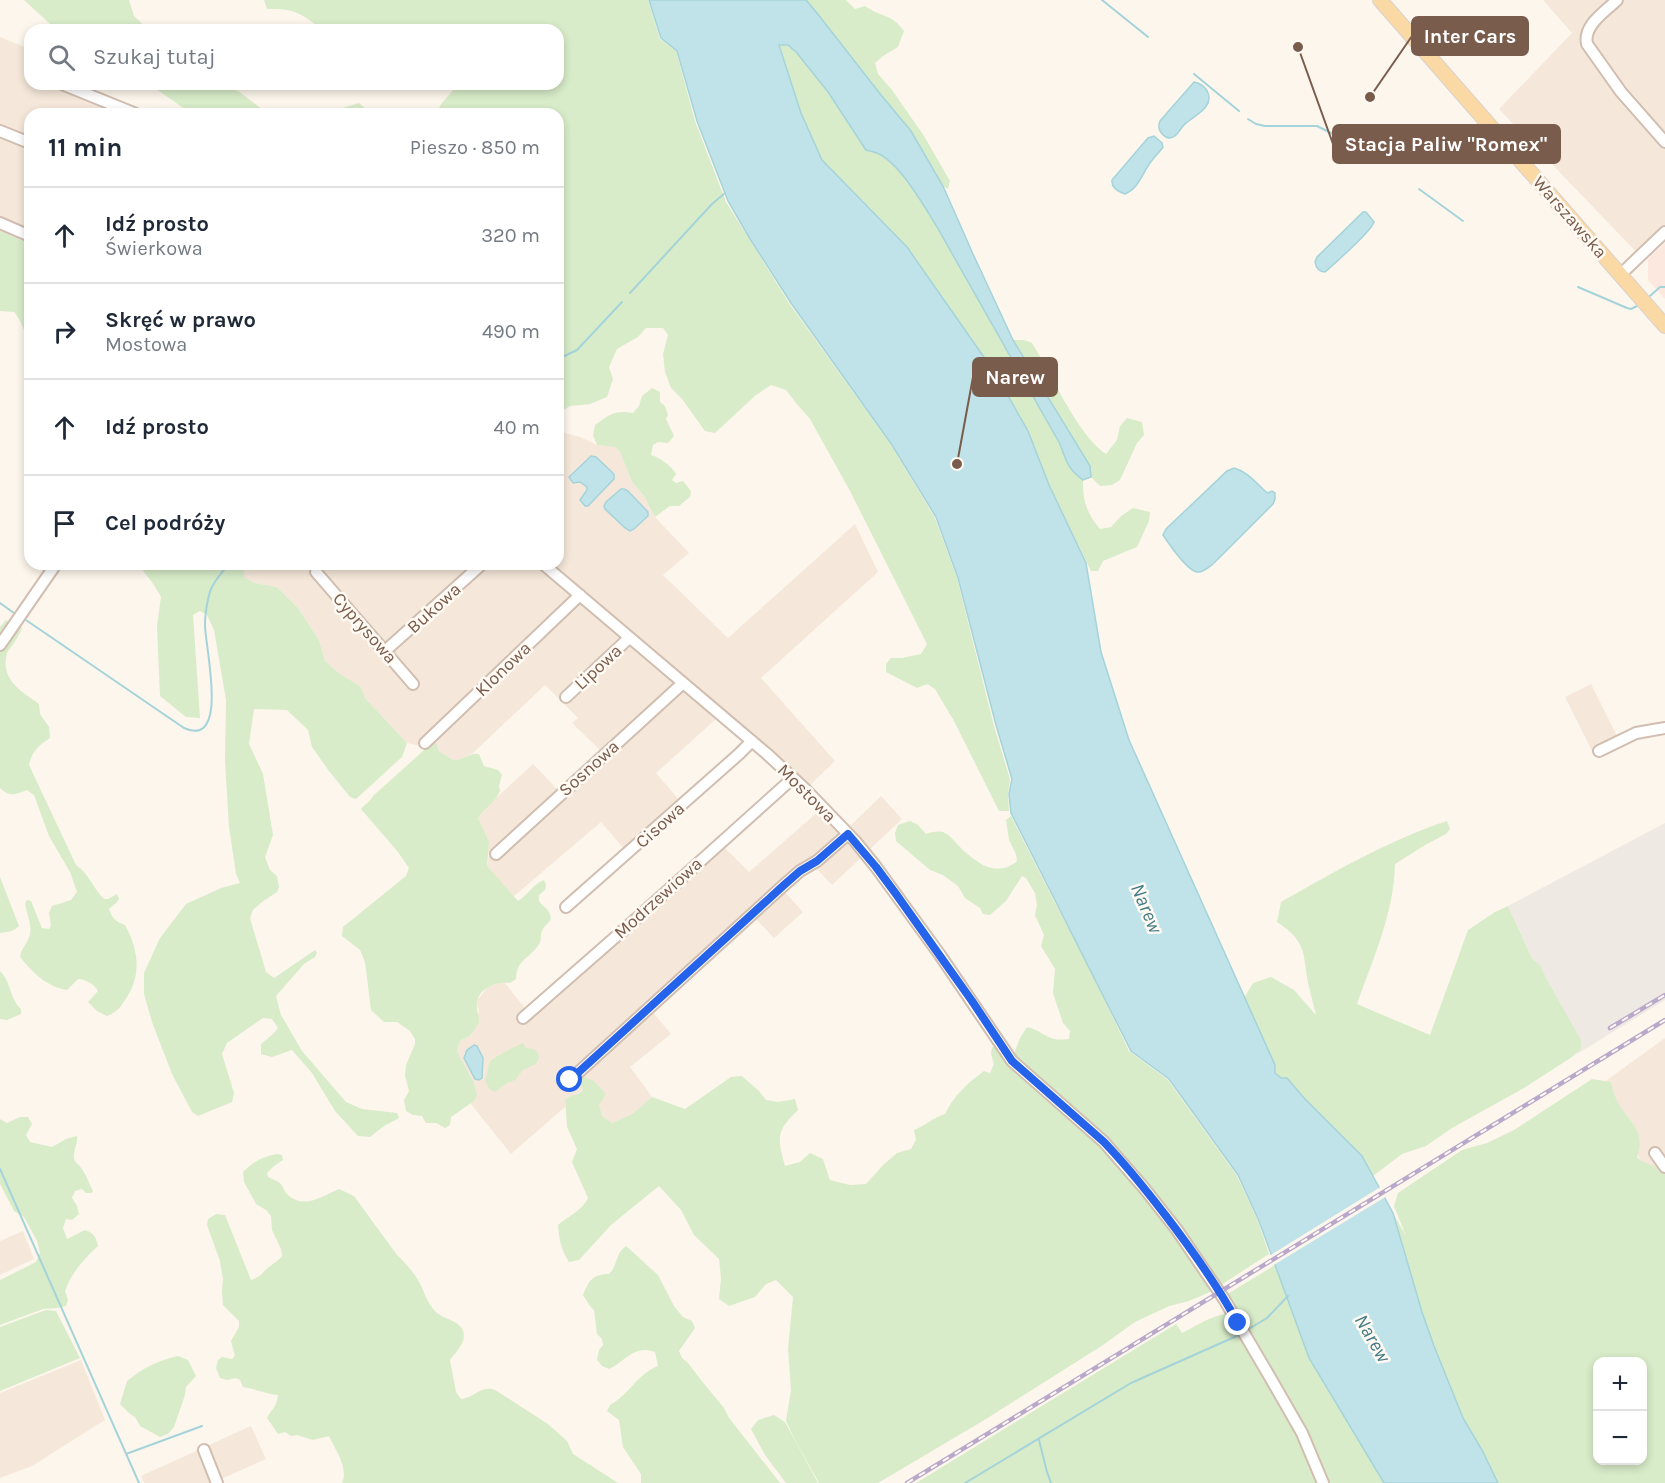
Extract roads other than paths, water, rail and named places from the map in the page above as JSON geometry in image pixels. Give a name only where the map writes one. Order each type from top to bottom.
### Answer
[{"type":"main road","name":"Warszawska","points":[[1380,0],[1665,326]]},
{"type":"street","points":[[1617,0],[1590,27],[1586,39],[1587,44],[1621,92],[1665,142]]},
{"type":"street","points":[[77,90],[121,108]]},
{"type":"street","points":[[0,131],[24,141]]},
{"type":"street","points":[[0,223],[24,233]]},
{"type":"street","points":[[1620,275],[1665,232]]},
{"type":"street","points":[[0,645],[52,570]]},
{"type":"street","name":"Bukowa","points":[[385,651],[475,570]]},
{"type":"street","name":"Mostowa","points":[[550,570],[793,778],[848,834],[876,867],[1012,1061],[1118,1156],[1177,1230],[1212,1280],[1302,1433],[1323,1483]]},
{"type":"street","name":"Cyprysowa","points":[[316,572],[413,684]]},
{"type":"street","name":"Klonowa","points":[[425,742],[580,596]]},
{"type":"street","name":"Lipowa","points":[[566,697],[629,638]]},
{"type":"street","name":"Sosnowa","points":[[496,854],[683,683]]},
{"type":"street","points":[[1599,751],[1636,733],[1665,728]]},
{"type":"street","name":"Cisowa","points":[[566,907],[752,741]]},
{"type":"street","name":"Modrzewiowa","points":[[523,1018],[793,778]]},
{"type":"street","points":[[570,1080],[784,885],[848,834]]},
{"type":"street","points":[[204,1449],[217,1483]]},
{"type":"water","points":[[649,0],[806,0],[911,131],[943,186],[1013,340],[1090,466],[1091,477],[1083,480],[1068,464],[1060,444],[937,227],[911,187],[887,159],[878,153],[866,150],[828,92],[797,53],[788,45],[779,45],[801,113],[822,160],[907,247],[995,373],[1028,431],[1049,485],[1086,563],[1101,652],[1129,740],[1275,1065],[1275,1073],[1281,1078],[1287,1078],[1362,1156],[1393,1213],[1422,1312],[1463,1418],[1498,1483],[1384,1483],[1309,1358],[1259,1221],[1238,1175],[1169,1079],[1131,1051],[1011,813],[1009,794],[1012,779],[958,578],[936,517],[892,445],[791,303],[728,201],[697,121],[677,51],[661,38]]},
{"type":"water","points":[[1194,82],[1206,89],[1208,103],[1175,136],[1165,137],[1159,128],[1160,121]]},
{"type":"water","points":[[1154,136],[1163,147],[1134,188],[1125,194],[1118,191],[1112,180],[1148,138]]},
{"type":"water","points":[[1363,212],[1366,212],[1374,222],[1371,227],[1325,272],[1319,270],[1315,262],[1317,257]]},
{"type":"water","points":[[591,456],[596,457],[614,474],[614,479],[588,506],[585,506],[580,500],[587,487],[580,482],[573,483],[569,477]]},
{"type":"water","points":[[1234,468],[1247,475],[1268,493],[1272,491],[1275,493],[1275,499],[1273,504],[1214,563],[1204,571],[1197,572],[1183,562],[1163,535],[1166,529],[1227,471]]},
{"type":"water","points":[[621,489],[628,491],[648,512],[648,516],[630,531],[604,506]]},
{"type":"water","points":[[474,1045],[477,1046],[483,1058],[482,1078],[479,1080],[475,1079],[464,1058],[467,1050]]},
{"type":"waterway","points":[[1102,0],[1148,37]]},
{"type":"waterway","points":[[1194,74],[1239,111]]},
{"type":"waterway","points":[[1248,119],[1265,126],[1317,126],[1343,139]]},
{"type":"waterway","points":[[1419,189],[1463,221]]},
{"type":"waterway","points":[[630,293],[712,204],[725,193]]},
{"type":"waterway","points":[[1578,287],[1627,308],[1637,306]]},
{"type":"waterway","points":[[1650,296],[1660,287],[1665,287]]},
{"type":"waterway","points":[[564,356],[577,350],[622,302]]},
{"type":"waterway","points":[[23,618],[184,728],[198,730],[207,723],[211,709],[212,691],[205,624],[207,605],[212,587],[224,570]]},
{"type":"waterway","points":[[0,603],[14,613]]},
{"type":"waterway","points":[[0,1169],[139,1483]]},
{"type":"waterway","points":[[1247,1330],[1267,1318],[1288,1296]]},
{"type":"waterway","points":[[965,1483],[1131,1383],[1239,1335]]},
{"type":"waterway","points":[[126,1454],[202,1426]]},
{"type":"waterway","points":[[1039,1440],[1051,1483]]},
{"type":"railway","points":[[1610,1028],[1665,995]]},
{"type":"railway","points":[[907,1483],[1665,1020]]},
{"type":"place","name":"Stacja Paliw \"Romex\"","points":[[1298,47]]},
{"type":"place","name":"Inter Cars","points":[[1370,97]]},
{"type":"place","name":"Narew","points":[[957,464]]}]
